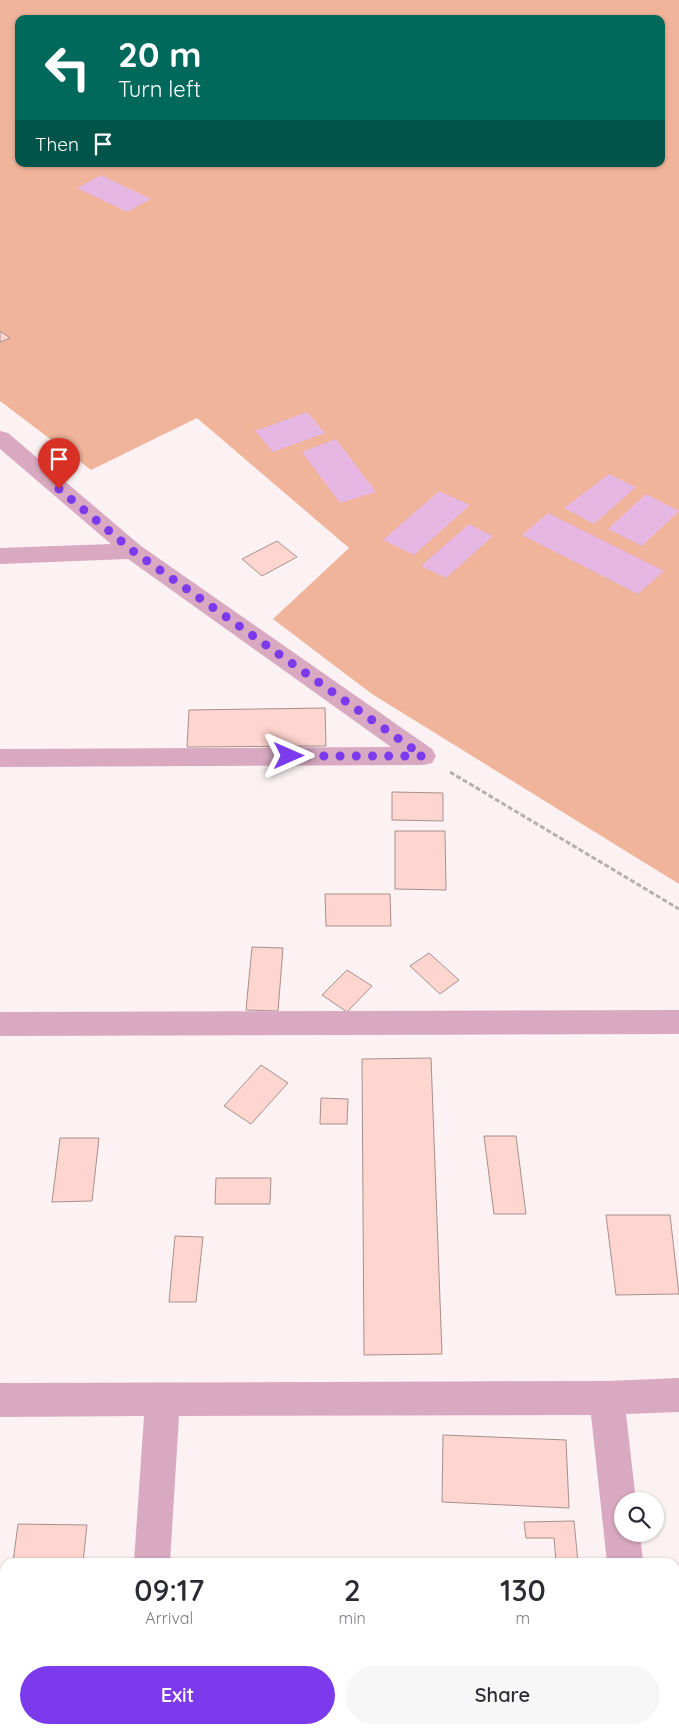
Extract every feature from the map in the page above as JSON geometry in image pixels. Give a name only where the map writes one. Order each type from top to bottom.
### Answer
[{"type":"street","points":[[0,438],[133,551],[423,756]]},
{"type":"street","points":[[0,556],[133,551]]},
{"type":"street","points":[[0,758],[423,756]]},
{"type":"street","points":[[0,1024],[679,1022]]},
{"type":"street","points":[[0,1400],[607,1398],[679,1395]]},
{"type":"street","points":[[152,1558],[163,1398]]},
{"type":"street","points":[[607,1398],[624,1558]]},
{"type":"path","points":[[423,756],[679,909]]},
{"type":"shaded area","points":[[0,0],[679,0],[679,884],[372,694],[273,619],[349,548],[197,418],[91,470],[0,401]]},
{"type":"shaded area","points":[[101,175],[151,199],[127,212],[77,188]]},
{"type":"shaded area","points":[[307,412],[325,433],[273,452],[255,431]]},
{"type":"shaded area","points":[[336,439],[376,492],[340,503],[302,452]]},
{"type":"shaded area","points":[[609,474],[636,487],[594,524],[564,508]]},
{"type":"shaded area","points":[[439,491],[470,505],[414,555],[383,540]]},
{"type":"shaded area","points":[[646,494],[679,511],[642,546],[608,529]]},
{"type":"shaded area","points":[[548,513],[664,571],[638,594],[522,535]]},
{"type":"shaded area","points":[[469,524],[493,536],[446,578],[421,566]]},
{"type":"building","points":[[0,331],[10,338],[0,342]]},
{"type":"building","points":[[277,541],[297,557],[262,576],[242,559]]},
{"type":"building","points":[[325,708],[326,746],[187,747],[189,710]]},
{"type":"building","points":[[392,792],[443,793],[443,821],[392,820]]},
{"type":"building","points":[[395,831],[445,831],[446,890],[395,889]]},
{"type":"building","points":[[325,894],[390,894],[391,926],[326,926]]},
{"type":"building","points":[[252,947],[283,948],[278,1011],[246,1010]]},
{"type":"building","points":[[429,953],[459,980],[440,994],[410,966]]},
{"type":"building","points":[[347,970],[372,986],[347,1012],[322,995]]},
{"type":"building","points":[[431,1058],[442,1354],[364,1355],[362,1059]]},
{"type":"building","points":[[261,1065],[288,1083],[251,1124],[224,1106]]},
{"type":"building","points":[[321,1098],[348,1099],[347,1124],[320,1124]]},
{"type":"building","points":[[484,1136],[516,1136],[526,1214],[494,1214]]},
{"type":"building","points":[[60,1138],[99,1138],[92,1201],[52,1202]]},
{"type":"building","points":[[216,1178],[271,1178],[270,1204],[215,1204]]},
{"type":"building","points":[[606,1215],[670,1215],[679,1294],[616,1295]]},
{"type":"building","points":[[175,1236],[203,1237],[196,1302],[169,1302]]},
{"type":"building","points":[[443,1435],[566,1440],[569,1508],[442,1502]]},
{"type":"building","points":[[574,1521],[578,1558],[556,1558],[554,1538],[526,1538],[524,1522]]},
{"type":"building","points":[[18,1524],[87,1525],[83,1558],[14,1558]]},
{"type":"route","points":[[59,489],[133,551],[423,756],[289,756]]}]
